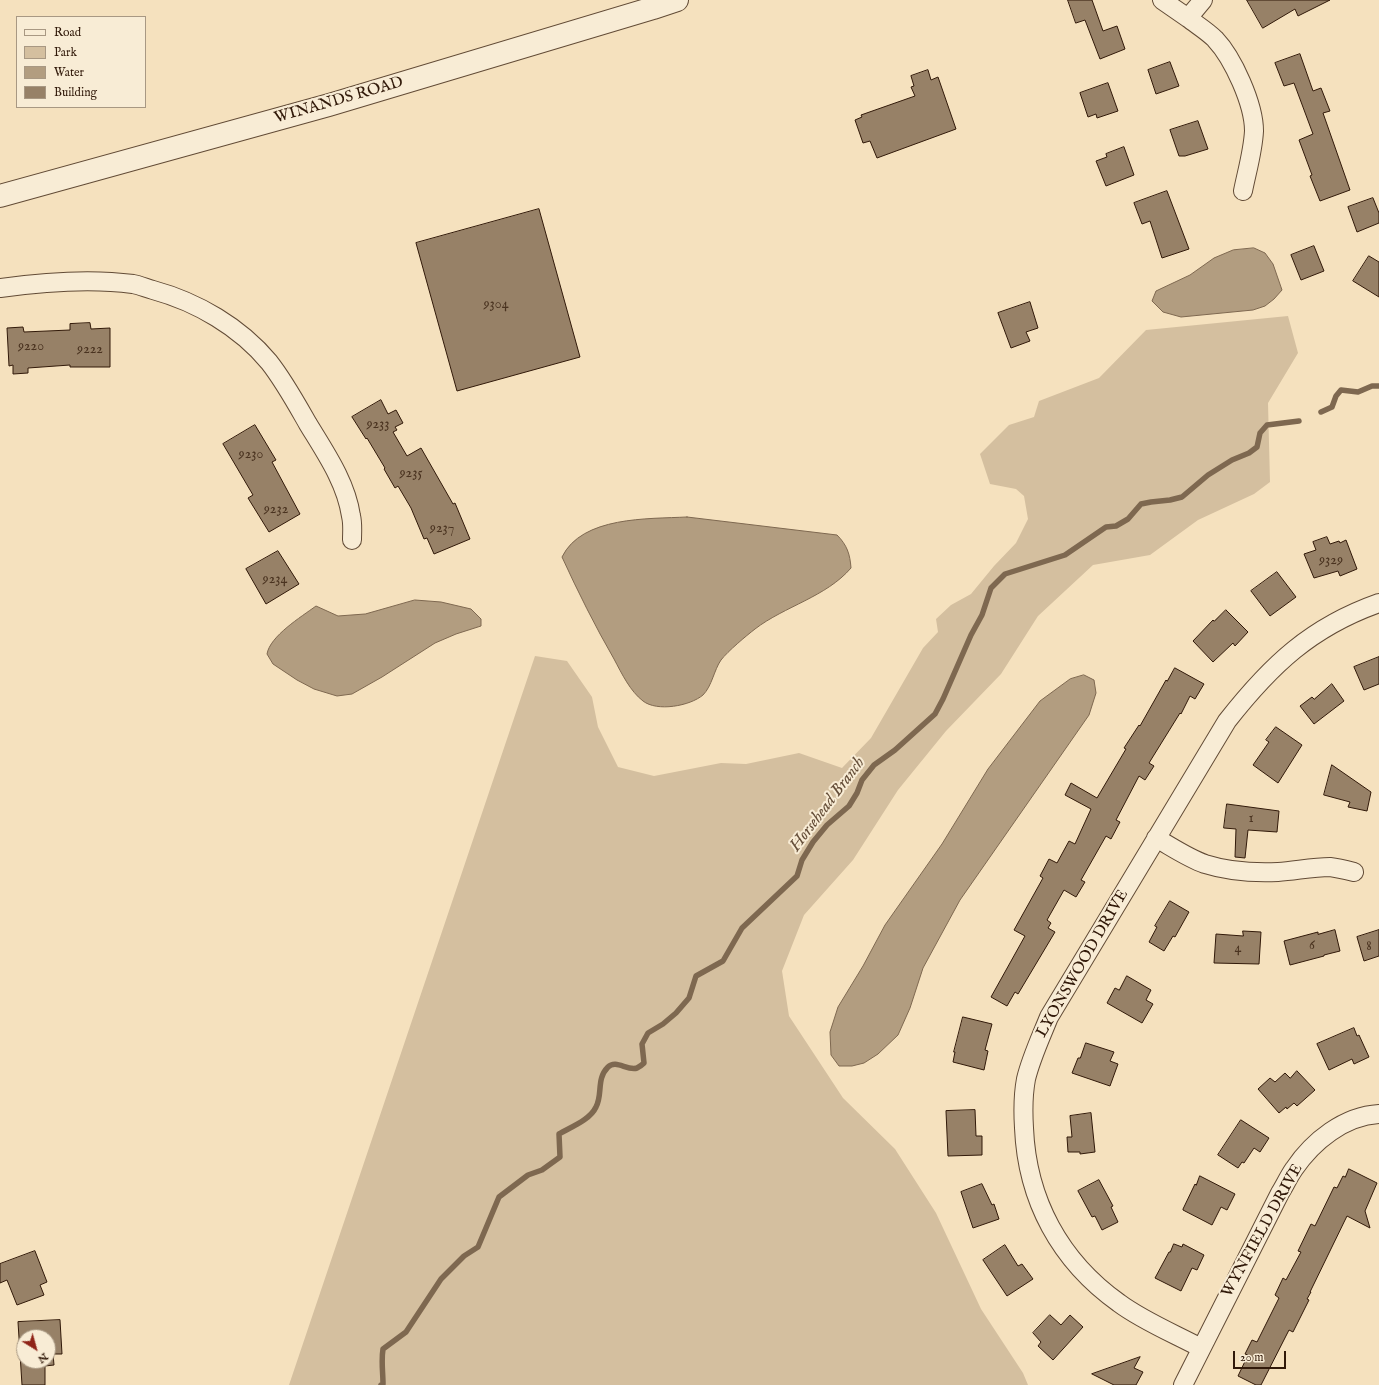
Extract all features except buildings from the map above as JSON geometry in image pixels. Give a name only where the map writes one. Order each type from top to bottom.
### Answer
[{"type":"street","name":"WINANDS ROAD","points":[[0,196],[336,103],[677,0]]},
{"type":"street","points":[[1162,0],[1214,38],[1228,56],[1241,81],[1250,107],[1254,129],[1252,150],[1243,191]]},
{"type":"street","points":[[1188,18],[1203,0]]},
{"type":"street","points":[[0,288],[23,285],[96,281],[134,284],[190,303],[222,321],[248,339],[269,363],[295,401],[336,472],[345,492],[351,516],[352,540]]},
{"type":"street","name":"LYONSWOOD DRIVE","points":[[1202,1348],[1119,1304],[1095,1284],[1055,1236],[1040,1208],[1030,1176],[1024,1144],[1023,1111],[1026,1080],[1038,1042],[1049,1017],[1227,721],[1247,695],[1272,668],[1298,646],[1325,627],[1358,610],[1379,603]]},
{"type":"street","points":[[1156,838],[1206,864],[1227,869],[1278,872],[1331,867],[1354,872]]},
{"type":"street","name":"WYNFIELD DRIVE","points":[[1182,1385],[1280,1192],[1294,1168],[1327,1134],[1347,1121],[1366,1114],[1379,1114]]},
{"type":"green space","points":[[1288,316],[1298,353],[1268,403],[1270,482],[1254,494],[1198,520],[1150,555],[1093,565],[1038,616],[1001,674],[946,731],[898,790],[853,860],[804,915],[782,971],[789,1016],[843,1098],[895,1149],[936,1213],[981,1309],[1023,1373],[1028,1385],[289,1385],[535,656],[567,661],[592,697],[598,727],[618,767],[654,776],[721,763],[746,764],[799,753],[842,768],[871,738],[923,648],[938,632],[936,619],[951,605],[971,594],[994,566],[1016,543],[1028,519],[1024,496],[1016,489],[990,484],[980,454],[1009,425],[1034,417],[1039,401],[1099,378],[1146,330]]},
{"type":"water","points":[[1254,248],[1265,253],[1273,264],[1282,290],[1265,306],[1253,310],[1181,317],[1163,312],[1152,301],[1156,291],[1190,275],[1214,258],[1233,250]]},
{"type":"water","points":[[687,517],[837,535],[847,550],[851,568],[830,587],[767,621],[755,629],[728,652],[716,668],[709,687],[703,695],[682,705],[665,707],[656,706],[643,701],[638,697],[627,682],[580,596],[562,557],[572,544],[584,534],[600,527],[617,522],[654,518]]},
{"type":"water","points":[[415,600],[441,602],[471,609],[481,619],[481,626],[435,643],[382,677],[352,694],[337,696],[314,689],[297,680],[273,664],[267,654],[269,647],[274,640],[287,627],[316,606],[338,616],[365,614]]},
{"type":"water","points":[[1084,675],[1094,680],[1096,693],[1089,715],[960,900],[923,968],[910,1008],[898,1035],[878,1054],[864,1063],[852,1066],[839,1066],[831,1055],[830,1032],[838,1007],[863,966],[885,925],[942,844],[988,769],[1040,701],[1070,679]]},
{"type":"waterway","name":"Horsehead Branch","points":[[1321,412],[1332,407],[1336,396],[1341,390],[1358,392],[1372,386],[1379,386]]},
{"type":"waterway","name":"Horsehead Branch","points":[[381,1385],[383,1384],[383,1349],[406,1332],[441,1279],[464,1256],[478,1247],[499,1197],[528,1175],[542,1170],[560,1157],[559,1134],[580,1123],[593,1112],[598,1102],[602,1076],[608,1067],[614,1064],[629,1068],[637,1068],[644,1063],[642,1044],[648,1033],[663,1024],[676,1013],[689,998],[696,976],[723,961],[742,928],[797,876],[802,860],[813,842],[827,825],[849,806],[857,793],[862,780],[874,765],[895,750],[935,714],[971,635],[982,615],[991,588],[1005,574],[1065,555],[1106,527],[1116,526],[1128,519],[1141,504],[1182,497],[1208,475],[1232,460],[1249,453],[1257,447],[1260,433],[1267,425],[1299,421]]}]
